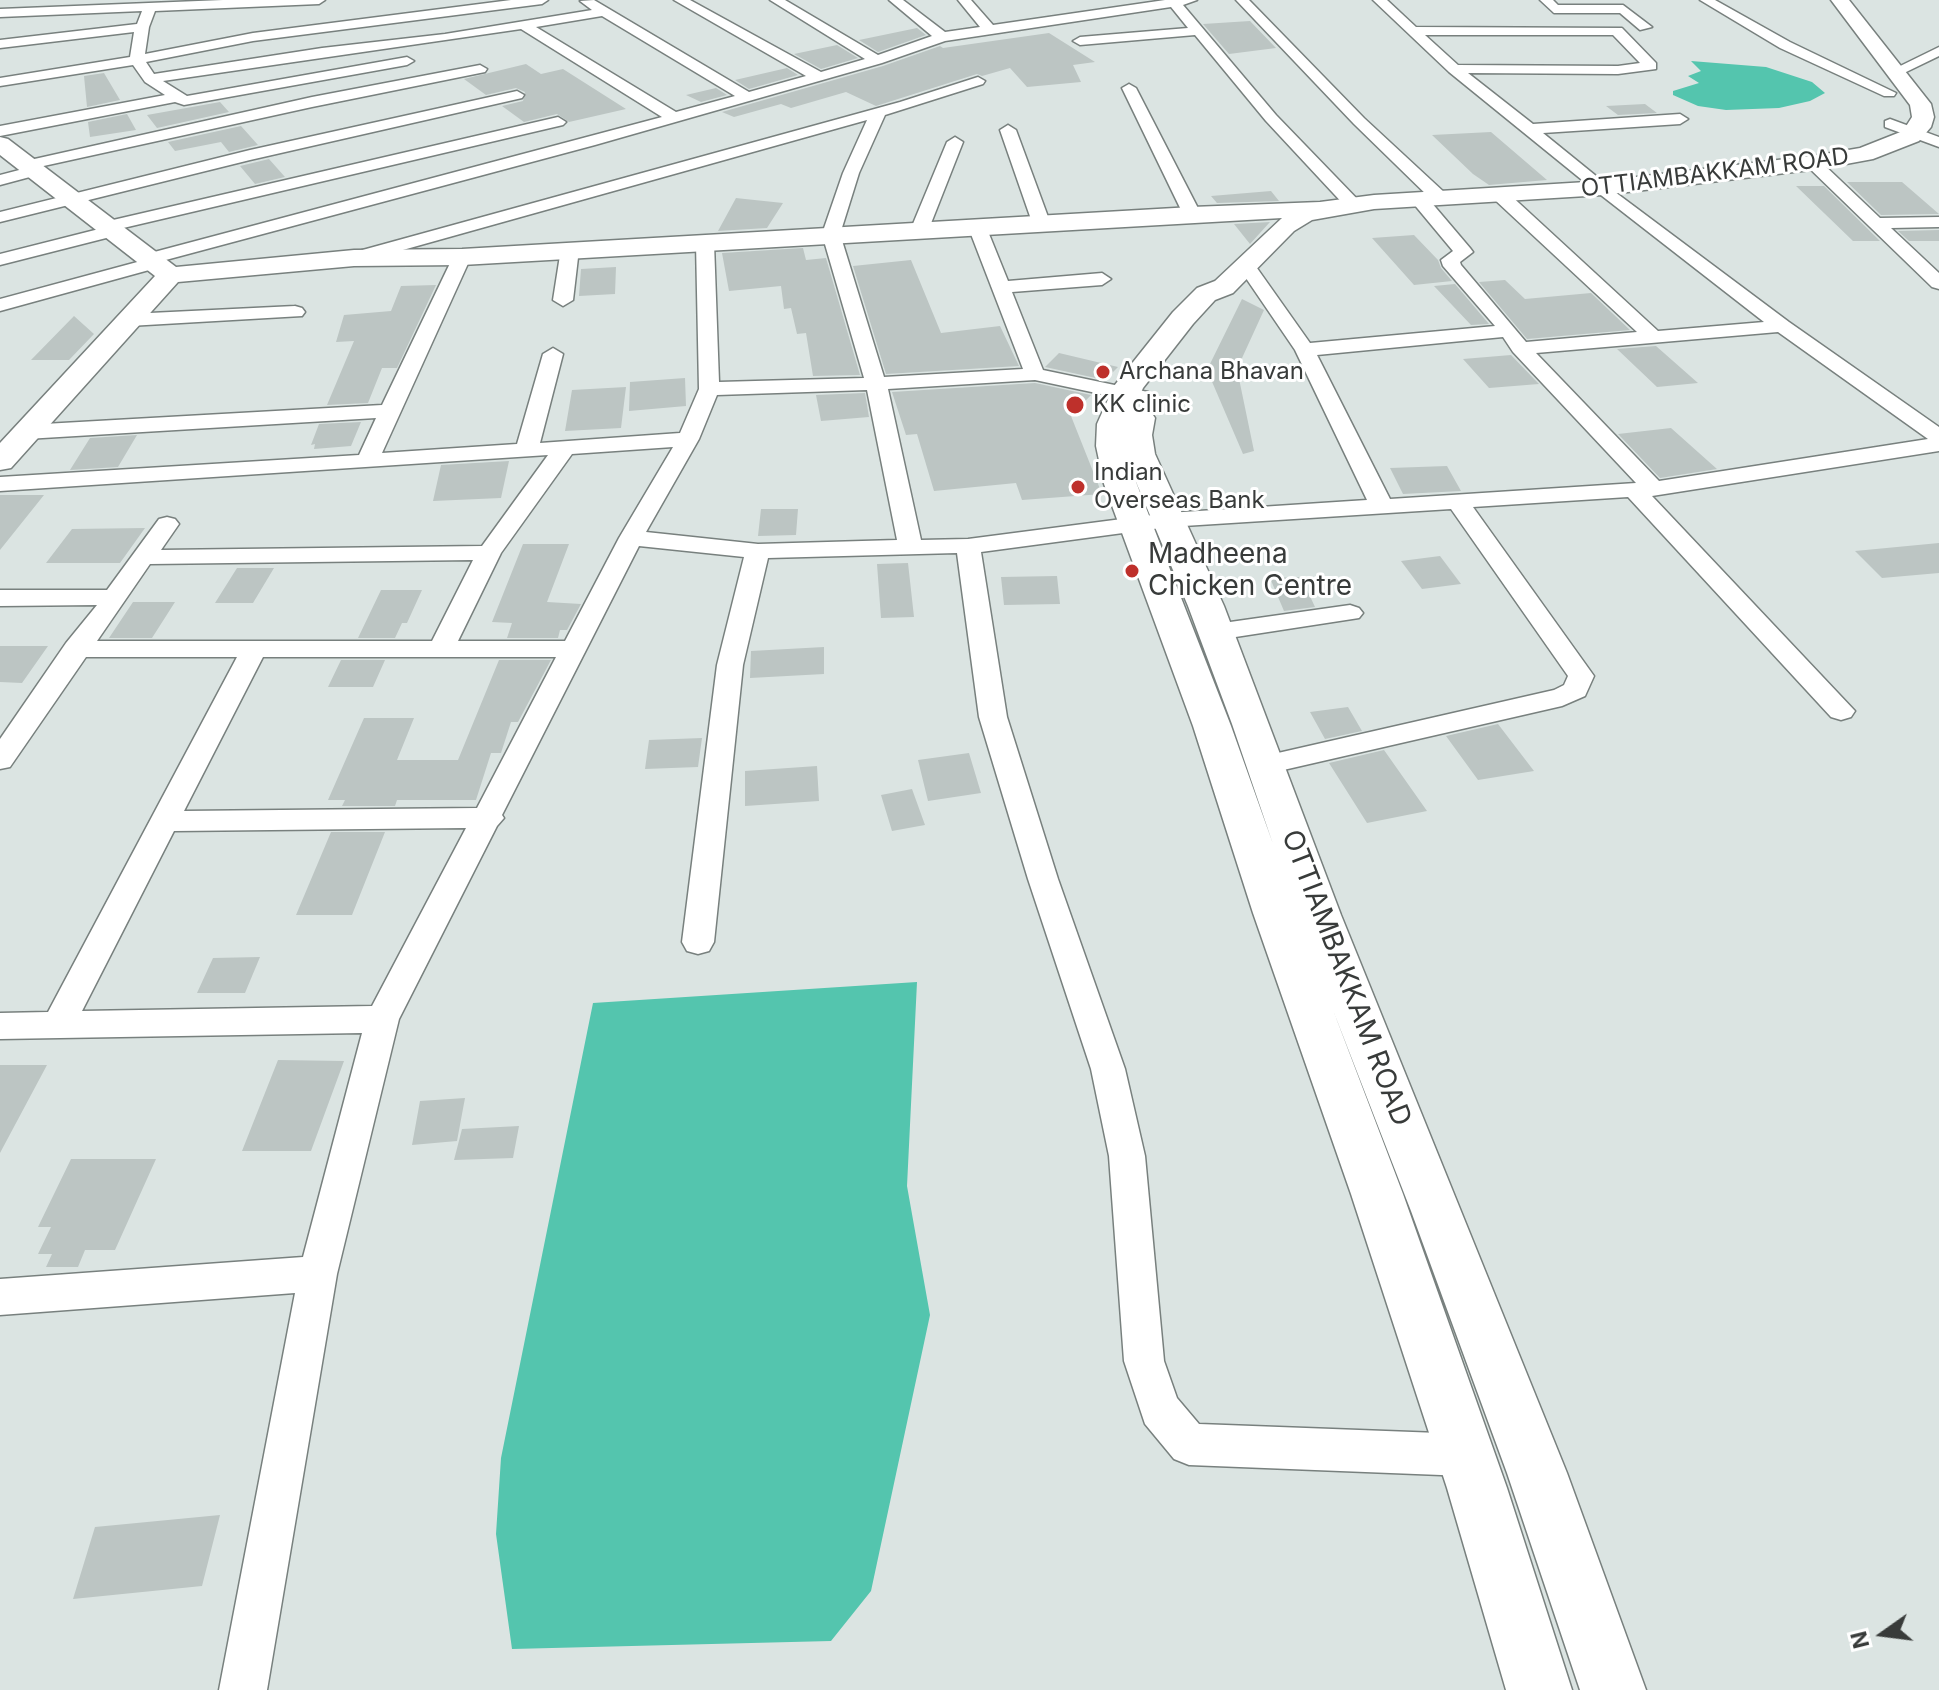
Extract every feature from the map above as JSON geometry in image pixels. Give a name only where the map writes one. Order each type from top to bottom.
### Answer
[{"type":"street","points":[[0,13],[319,0]]},
{"type":"street","points":[[364,8],[542,0]]},
{"type":"street","points":[[584,0],[746,96]]},
{"type":"street","points":[[680,0],[818,76]]},
{"type":"street","points":[[776,0],[877,60]]},
{"type":"street","points":[[895,0],[942,37]]},
{"type":"street","points":[[964,0],[989,29]]},
{"type":"street","points":[[0,305],[158,266],[877,60],[942,37],[1068,12],[1191,0]]},
{"type":"street","points":[[1242,0],[1434,197],[1464,252],[1450,260],[1452,266],[1841,711]]},
{"type":"street","points":[[1379,0],[1454,69],[1598,184],[1782,326],[1939,437]]},
{"type":"street","points":[[1546,0],[1554,9],[1623,9],[1645,27]]},
{"type":"street","points":[[1706,0],[1785,45],[1889,93]]},
{"type":"street","points":[[1817,0],[1895,103],[1890,124],[1939,142]]},
{"type":"street","points":[[1840,0],[1920,104],[1923,117],[1914,133]]},
{"type":"street","points":[[1174,2],[1271,118],[1353,204]]},
{"type":"street","points":[[137,60],[151,5]]},
{"type":"street","points":[[427,6],[445,38],[509,90],[589,142]]},
{"type":"street","points":[[0,82],[427,6]]},
{"type":"street","points":[[201,20],[333,10]]},
{"type":"street","points":[[150,79],[322,52],[445,38],[603,12]]},
{"type":"street","points":[[0,44],[148,24]]},
{"type":"street","points":[[525,26],[673,117]]},
{"type":"street","points":[[1080,41],[1198,31]]},
{"type":"street","points":[[1414,31],[1617,31],[1651,66],[1618,70],[1454,69]]},
{"type":"street","points":[[1897,71],[1939,51]]},
{"type":"street","points":[[137,60],[150,79],[184,101],[429,58]]},
{"type":"street","points":[[354,258],[978,81]]},
{"type":"street","points":[[1129,88],[1192,214]]},
{"type":"street","points":[[0,180],[31,168],[312,102],[509,90]]},
{"type":"street","points":[[0,217],[509,90]]},
{"type":"street","points":[[0,142],[178,97]]},
{"type":"street","points":[[879,111],[851,173],[831,234],[876,384],[911,548]]},
{"type":"street","points":[[1529,129],[1680,119]]},
{"type":"street","points":[[0,260],[109,229],[558,122]]},
{"type":"street","name":"OTTIAMBAKKAM ROAD","points":[[1539,1690],[1466,1455],[1246,831],[1212,726],[1152,523],[1137,435],[1141,412],[1137,396],[1153,388],[1228,297],[1235,276],[1285,226],[1303,215],[1353,204],[1502,187],[1598,184],[1843,147],[1879,135],[1890,124]]},
{"type":"street","points":[[1008,130],[1042,225]]},
{"type":"street","name":"OTTIAMBAKKAM ROAD","points":[[1434,197],[1501,196],[1813,163],[1865,154],[1914,133]]},
{"type":"street","points":[[0,142],[158,266],[462,257],[831,234],[978,229],[1192,214],[1322,209]]},
{"type":"street","points":[[919,231],[955,142]]},
{"type":"street","points":[[1813,163],[1939,283]]},
{"type":"street","points":[[1501,196],[1653,337]]},
{"type":"street","points":[[1877,223],[1939,222]]},
{"type":"street","points":[[978,229],[1035,374]]},
{"type":"street","points":[[243,1690],[318,1274],[382,1019],[489,818],[631,538],[688,439],[709,389],[705,243]]},
{"type":"street","points":[[563,300],[570,249]]},
{"type":"street","points":[[367,461],[462,257]]},
{"type":"street","points":[[0,460],[129,320],[158,266]]},
{"type":"street","points":[[1235,276],[1305,350],[1381,505]]},
{"type":"street","points":[[1000,287],[1102,279]]},
{"type":"street","points":[[129,320],[295,312]]},
{"type":"street","points":[[1305,350],[1515,339],[1653,337],[1782,326]]},
{"type":"street","points":[[527,449],[553,354]]},
{"type":"street","points":[[709,389],[876,384],[1035,374],[1137,396]]},
{"type":"street","points":[[26,432],[390,411]]},
{"type":"street","points":[[0,484],[688,439]]},
{"type":"street","points":[[631,538],[758,551],[968,546],[1152,523],[1644,489],[1939,444]]},
{"type":"street","points":[[442,647],[489,553],[566,446]]},
{"type":"street","points":[[1266,765],[1562,697],[1575,690],[1581,676],[1456,500]]},
{"type":"street","name":"OTTIAMBAKKAM ROAD","points":[[1152,523],[1216,632],[1319,915],[1537,1473],[1613,1690]]},
{"type":"street","points":[[0,760],[75,649],[167,524]]},
{"type":"street","points":[[968,546],[993,717],[1043,879],[1108,1069],[1127,1156],[1144,1361],[1160,1410],[1189,1444],[1466,1455]]},
{"type":"street","points":[[698,942],[730,665],[758,551]]},
{"type":"street","points":[[143,557],[489,553]]},
{"type":"street","points":[[0,598],[114,597]]},
{"type":"street","points":[[1216,632],[1350,613]]},
{"type":"street","points":[[75,649],[574,649]]},
{"type":"street","points":[[58,1025],[253,651]]},
{"type":"street","points":[[165,821],[489,818]]},
{"type":"street","points":[[0,1026],[382,1019]]},
{"type":"street","points":[[1,1300],[318,1274]]},
{"type":"shaded area","points":[[1691,61],[1766,67],[1812,82],[1825,93],[1810,101],[1779,108],[1726,110],[1698,106],[1673,95],[1673,91],[1699,83],[1688,76],[1701,71]]},
{"type":"shaded area","points":[[917,982],[907,1186],[930,1315],[871,1591],[831,1641],[512,1649],[496,1534],[501,1458],[593,1003]]},
{"type":"building","points":[[1250,21],[1276,48],[1229,54],[1203,24]]},
{"type":"building","points":[[917,28],[926,35],[878,52],[859,40]]},
{"type":"building","points":[[1049,33],[1095,62],[1073,65],[1081,82],[1027,87],[1010,68],[982,76],[977,74],[876,106],[846,92],[791,108],[781,104],[734,117],[722,112],[883,66],[940,46]]},
{"type":"building","points":[[837,45],[858,58],[821,69],[794,54]]},
{"type":"building","points":[[526,64],[541,74],[563,69],[626,109],[569,122],[557,114],[524,122],[502,106],[523,101],[525,92],[516,88],[486,95],[464,79]]},
{"type":"building","points":[[787,68],[798,75],[749,89],[735,80]]},
{"type":"building","points":[[104,73],[120,100],[87,107],[84,76]]},
{"type":"building","points":[[716,88],[727,95],[701,102],[686,95]]},
{"type":"building","points":[[220,102],[229,112],[157,128],[147,115]]},
{"type":"building","points":[[1645,104],[1657,113],[1618,115],[1606,106]]},
{"type":"building","points":[[127,114],[136,130],[90,137],[88,122]]},
{"type":"building","points":[[241,126],[258,145],[229,152],[221,142],[175,151],[168,142]]},
{"type":"building","points":[[1491,132],[1547,180],[1489,185],[1432,135]]},
{"type":"building","points":[[269,159],[285,177],[255,184],[240,166]]},
{"type":"building","points":[[1847,182],[1902,182],[1939,214],[1881,215]]},
{"type":"building","points":[[1796,186],[1824,186],[1880,241],[1853,241]]},
{"type":"building","points":[[1271,191],[1279,201],[1217,203],[1211,196]]},
{"type":"building","points":[[736,198],[783,203],[767,228],[718,231]]},
{"type":"building","points":[[1270,222],[1250,244],[1234,224]]},
{"type":"building","points":[[1939,230],[1939,241],[1909,241],[1898,231]]},
{"type":"building","points":[[1414,235],[1438,260],[1452,281],[1414,285],[1372,238]]},
{"type":"building","points":[[803,248],[806,260],[826,258],[860,375],[813,376],[806,333],[797,334],[791,308],[784,309],[781,286],[729,291],[722,253]]},
{"type":"building","points":[[911,260],[941,333],[1000,326],[1019,366],[886,374],[853,266]]},
{"type":"building","points":[[616,267],[615,294],[579,296],[581,269]]},
{"type":"building","points":[[1505,280],[1525,299],[1591,293],[1630,330],[1527,339],[1479,282]]},
{"type":"building","points":[[1455,284],[1489,324],[1471,325],[1434,286]]},
{"type":"building","points":[[436,285],[397,368],[382,368],[368,403],[327,405],[354,341],[336,342],[344,315],[391,311],[401,286]]},
{"type":"building","points":[[1242,299],[1264,310],[1237,369],[1254,451],[1243,454],[1207,370]]},
{"type":"building","points":[[74,316],[94,334],[69,360],[31,360]]},
{"type":"building","points":[[1656,346],[1698,383],[1657,387],[1617,349]]},
{"type":"building","points":[[1059,353],[1118,367],[1105,380],[1045,367]]},
{"type":"building","points":[[1511,355],[1539,384],[1489,388],[1463,359]]},
{"type":"building","points":[[685,378],[686,406],[629,411],[630,382]]},
{"type":"building","points":[[1035,383],[1091,395],[1071,416],[1102,494],[1022,500],[1016,483],[934,491],[917,434],[906,435],[892,392]]},
{"type":"building","points":[[626,387],[621,428],[565,431],[572,390]]},
{"type":"building","points":[[865,393],[869,417],[821,421],[816,395]]},
{"type":"building","points":[[361,422],[351,446],[314,449],[315,444],[311,445],[319,424]]},
{"type":"building","points":[[1671,428],[1717,469],[1660,478],[1618,434]]},
{"type":"building","points":[[137,435],[118,467],[70,470],[90,438]]},
{"type":"building","points":[[509,461],[501,498],[433,501],[441,465]]},
{"type":"building","points":[[1447,466],[1461,491],[1403,494],[1390,468]]},
{"type":"building","points":[[0,495],[44,495],[0,550]]},
{"type":"building","points":[[761,509],[798,509],[796,535],[758,536]]},
{"type":"building","points":[[145,528],[120,563],[46,563],[72,529]]},
{"type":"building","points":[[1939,543],[1939,573],[1882,578],[1855,551]]},
{"type":"building","points":[[523,544],[569,544],[547,602],[581,604],[567,630],[560,630],[558,638],[507,638],[512,623],[492,622]]},
{"type":"building","points":[[1440,556],[1461,584],[1422,589],[1401,561]]},
{"type":"building","points":[[908,563],[914,617],[881,618],[877,564]]},
{"type":"building","points":[[237,568],[274,568],[253,603],[215,603]]},
{"type":"building","points":[[1057,576],[1060,604],[1004,605],[1001,577]]},
{"type":"building","points":[[1301,577],[1315,607],[1284,611],[1270,578]]},
{"type":"building","points":[[381,590],[422,590],[407,623],[402,623],[395,638],[358,638]]},
{"type":"building","points":[[133,602],[175,602],[152,638],[109,638]]},
{"type":"building","points":[[0,646],[48,646],[22,683],[0,682]]},
{"type":"building","points":[[824,647],[824,674],[750,678],[751,651]]},
{"type":"building","points":[[341,660],[385,660],[373,687],[328,687]]},
{"type":"building","points":[[499,660],[551,660],[518,722],[511,722],[501,753],[491,753],[476,800],[397,800],[395,806],[342,806],[345,800],[328,800],[364,718],[414,718],[397,760],[458,760]]},
{"type":"building","points":[[1348,707],[1362,731],[1325,739],[1310,712]]},
{"type":"building","points":[[1498,724],[1534,771],[1478,780],[1446,736]]},
{"type":"building","points":[[702,738],[698,767],[645,769],[649,740]]},
{"type":"building","points":[[1384,750],[1427,811],[1367,823],[1329,763]]},
{"type":"building","points":[[969,753],[981,793],[928,801],[918,760]]},
{"type":"building","points":[[817,766],[819,801],[745,806],[745,771]]},
{"type":"building","points":[[912,789],[925,825],[892,831],[881,795]]},
{"type":"building","points":[[331,832],[385,832],[352,915],[296,915]]},
{"type":"building","points":[[260,957],[245,993],[197,993],[213,958]]},
{"type":"building","points":[[278,1060],[344,1061],[311,1151],[242,1151]]},
{"type":"building","points":[[0,1065],[47,1065],[0,1153]]},
{"type":"building","points":[[465,1098],[457,1141],[412,1145],[420,1101]]},
{"type":"building","points":[[519,1126],[513,1158],[454,1160],[462,1129]]},
{"type":"building","points":[[71,1159],[156,1159],[115,1250],[85,1250],[78,1267],[46,1267],[52,1254],[38,1254],[51,1227],[38,1227]]},
{"type":"building","points":[[220,1515],[202,1586],[73,1599],[95,1527]]},
{"type":"place","name":"Archana Bhavan","points":[[1103,372]]},
{"type":"place","name":"KK clinic","points":[[1075,405]]},
{"type":"place","name":"Indian Overseas Bank","points":[[1078,487]]},
{"type":"place","name":"Madheena Chicken Centre","points":[[1132,571]]}]
